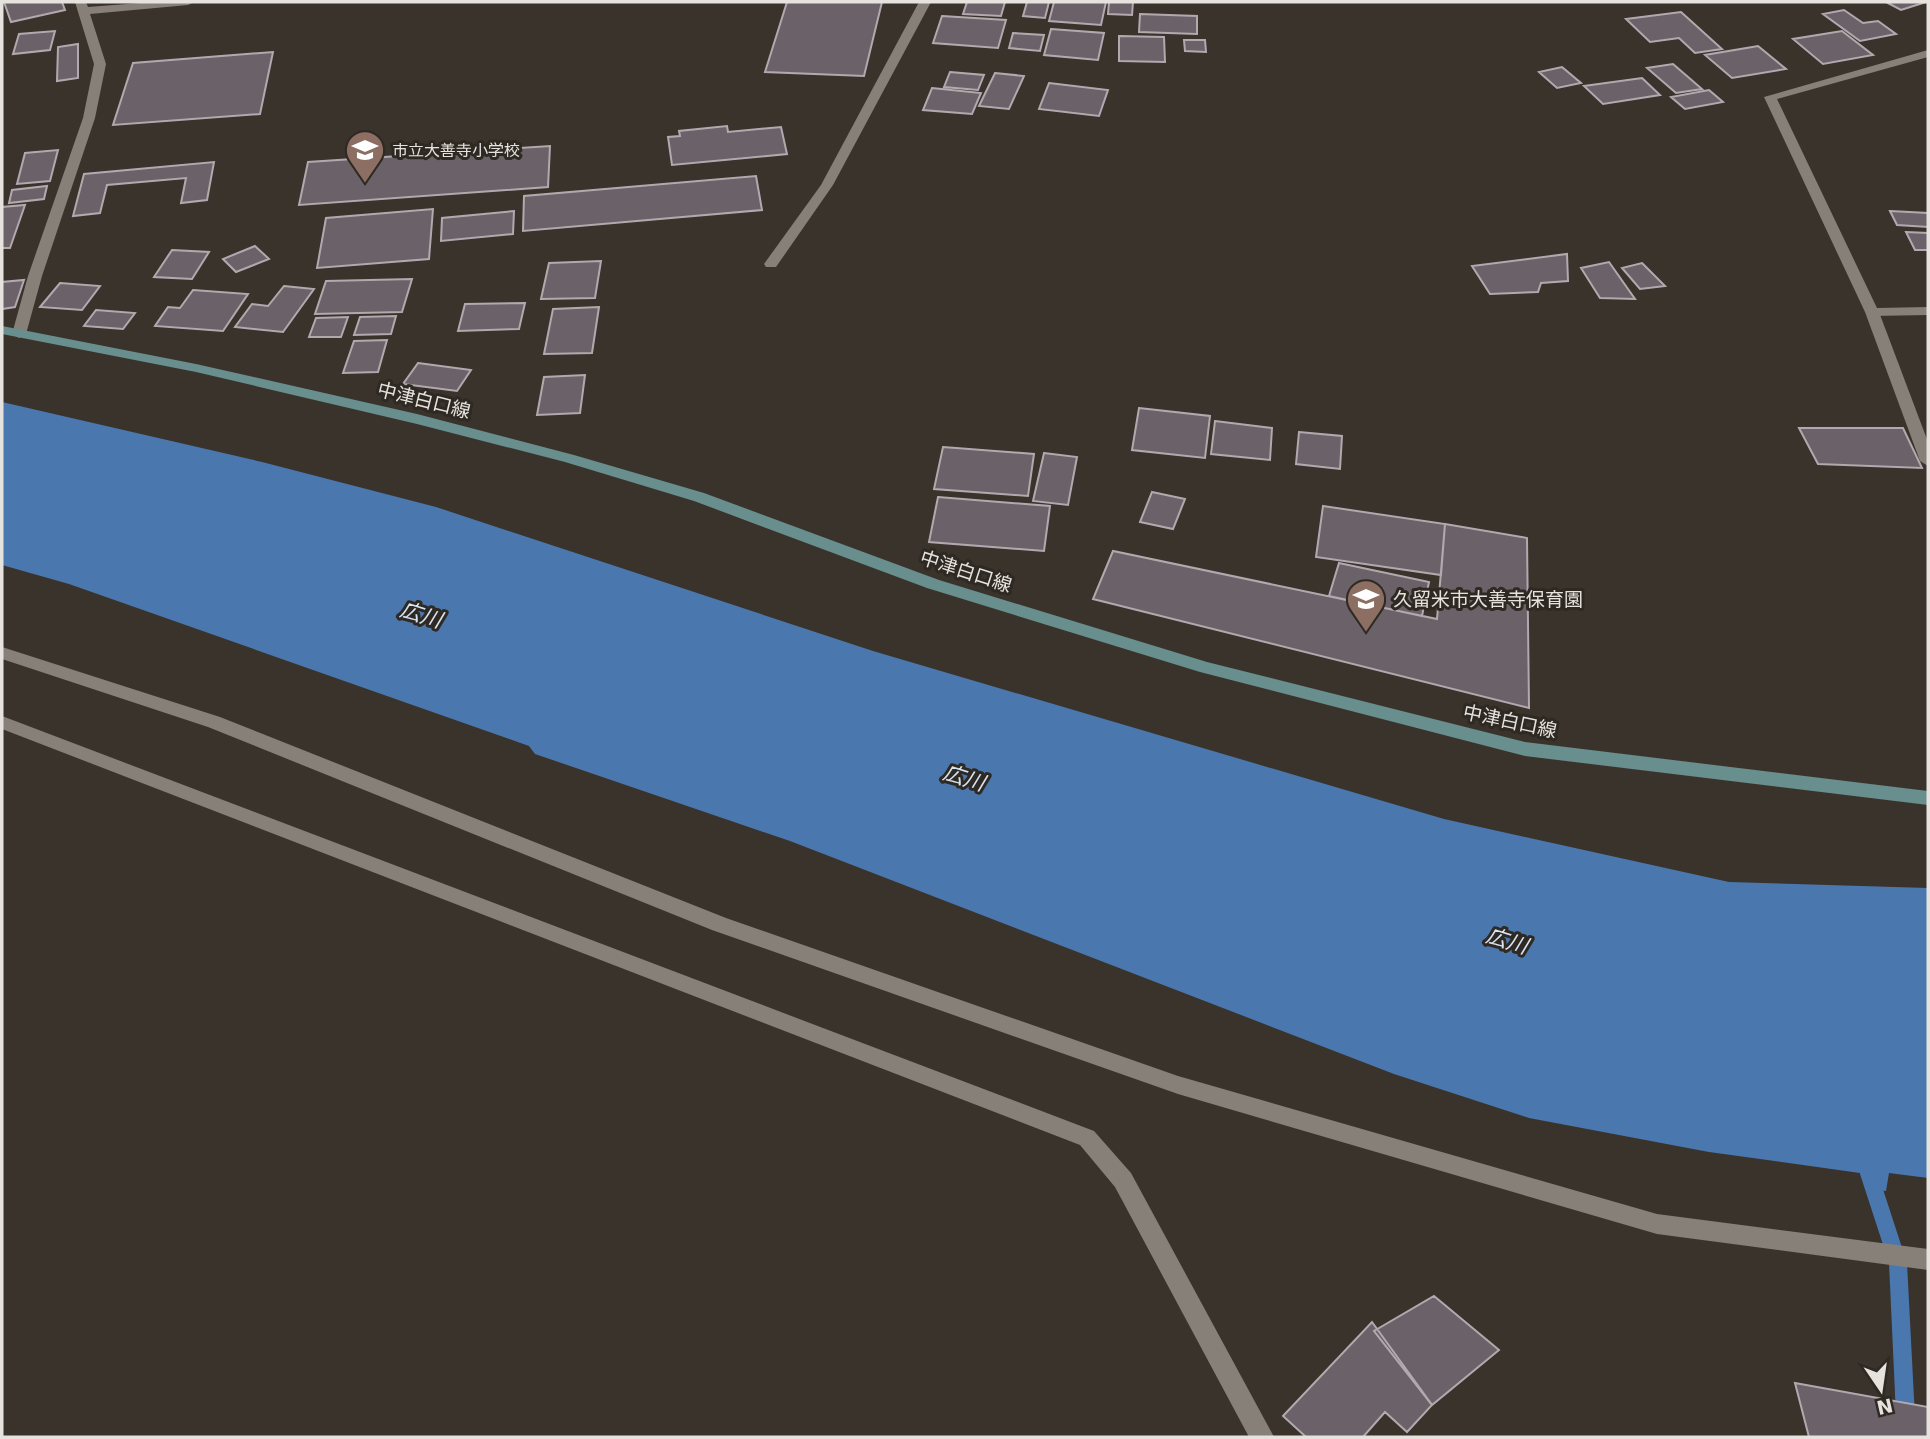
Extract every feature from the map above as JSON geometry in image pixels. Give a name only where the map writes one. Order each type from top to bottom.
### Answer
[{"type":"main road","name":"中津白口線","points":[[2,330],[196,368],[418,419],[569,458],[699,497],[933,584],[1206,668],[1525,749],[1928,798]]},
{"type":"street","points":[[19,334],[35,276],[89,118],[100,64],[83,6],[188,2]]},
{"type":"street","points":[[771,264],[827,185],[925,2]]},
{"type":"street","points":[[1928,53],[1770,97],[1872,312],[1928,461]]},
{"type":"street","points":[[1872,312],[1928,311]]},
{"type":"street","points":[[2,653],[214,722],[719,924],[1178,1084],[1657,1224],[1928,1260]]},
{"type":"street","points":[[2,722],[1087,1138],[1122,1180],[1262,1437]]},
{"type":"water","name":"広川","points":[[2,402],[262,462],[436,507],[873,651],[1444,819],[1729,882],[1928,888],[1928,1178],[1889,1173],[1886,1191],[1867,1189],[1860,1173],[1709,1152],[1529,1118],[1394,1074],[790,841],[535,754],[529,746],[69,584],[2,565]]},
{"type":"building","points":[[4,2],[62,2],[65,10],[11,22]]},
{"type":"building","points":[[787,2],[882,2],[864,76],[765,72]]},
{"type":"building","points":[[967,2],[1005,2],[1001,16],[963,14]]},
{"type":"building","points":[[1027,2],[1049,2],[1045,18],[1023,16]]},
{"type":"building","points":[[1054,2],[1106,2],[1101,25],[1049,21]]},
{"type":"building","points":[[1109,2],[1133,2],[1132,15],[1108,14]]},
{"type":"building","points":[[1886,2],[1921,2],[1923,3],[1901,10]]},
{"type":"building","points":[[1844,10],[1863,23],[1878,21],[1896,34],[1860,41],[1823,14]]},
{"type":"building","points":[[1681,12],[1722,49],[1695,53],[1679,38],[1650,42],[1626,19]]},
{"type":"building","points":[[1140,14],[1197,16],[1197,34],[1139,32]]},
{"type":"building","points":[[942,16],[1006,20],[998,48],[933,43]]},
{"type":"building","points":[[1051,29],[1104,33],[1098,60],[1044,55]]},
{"type":"building","points":[[55,31],[50,50],[13,54],[19,34]]},
{"type":"building","points":[[1842,31],[1873,55],[1823,64],[1793,39]]},
{"type":"building","points":[[1013,33],[1044,35],[1040,51],[1009,48]]},
{"type":"building","points":[[1119,36],[1164,37],[1165,62],[1119,61]]},
{"type":"building","points":[[1184,40],[1205,40],[1206,52],[1185,51]]},
{"type":"building","points":[[78,44],[78,78],[57,81],[58,47]]},
{"type":"building","points":[[1758,46],[1786,69],[1732,78],[1705,55]]},
{"type":"building","points":[[273,52],[260,114],[113,125],[133,63]]},
{"type":"building","points":[[1673,64],[1702,89],[1676,93],[1647,68]]},
{"type":"building","points":[[1562,67],[1581,83],[1557,88],[1539,72]]},
{"type":"building","points":[[950,72],[984,75],[978,90],[944,87]]},
{"type":"building","points":[[995,73],[1024,76],[1009,109],[979,106]]},
{"type":"building","points":[[1642,78],[1660,95],[1603,104],[1584,86]]},
{"type":"building","points":[[1049,83],[1108,90],[1099,116],[1039,109]]},
{"type":"building","points":[[932,88],[981,93],[972,114],[923,110]]},
{"type":"building","points":[[1709,90],[1723,102],[1685,109],[1671,97]]},
{"type":"building","points":[[727,126],[728,132],[781,127],[787,154],[672,165],[668,137],[680,136],[679,131]]},
{"type":"building","points":[[550,146],[548,187],[299,205],[308,162]]},
{"type":"building","points":[[58,150],[50,181],[17,184],[25,153]]},
{"type":"building","points":[[214,162],[207,200],[181,203],[186,178],[107,185],[100,213],[73,216],[84,174]]},
{"type":"building","points":[[756,176],[762,210],[523,231],[524,196]]},
{"type":"building","points":[[47,186],[44,199],[9,203],[12,190]]},
{"type":"building","points":[[25,205],[10,248],[2,248],[2,207]]},
{"type":"building","points":[[433,209],[429,259],[317,268],[326,218]]},
{"type":"building","points":[[514,211],[513,234],[441,241],[442,218]]},
{"type":"building","points":[[1890,211],[1928,213],[1928,227],[1897,225]]},
{"type":"building","points":[[1906,232],[1928,233],[1928,250],[1915,250]]},
{"type":"building","points":[[255,246],[269,259],[236,272],[223,259]]},
{"type":"building","points":[[172,250],[209,252],[192,279],[154,277]]},
{"type":"building","points":[[1567,254],[1568,281],[1541,283],[1538,292],[1490,294],[1472,266]]},
{"type":"building","points":[[601,261],[595,298],[541,299],[549,263]]},
{"type":"building","points":[[1609,262],[1635,299],[1600,298],[1581,268]]},
{"type":"building","points":[[1642,263],[1665,286],[1640,289],[1622,268]]},
{"type":"building","points":[[412,279],[402,312],[315,314],[326,281]]},
{"type":"building","points":[[24,280],[15,307],[2,309],[2,282]]},
{"type":"building","points":[[60,283],[100,286],[82,310],[40,307]]},
{"type":"building","points":[[284,286],[314,289],[283,332],[235,327],[252,304],[268,306]]},
{"type":"building","points":[[193,290],[248,294],[223,331],[155,326],[168,307],[180,308]]},
{"type":"building","points":[[525,303],[519,329],[458,331],[465,304]]},
{"type":"building","points":[[599,307],[592,353],[544,354],[553,309]]},
{"type":"building","points":[[96,310],[135,313],[123,329],[84,326]]},
{"type":"building","points":[[396,316],[391,334],[354,335],[360,317]]},
{"type":"building","points":[[348,317],[341,337],[309,337],[316,318]]},
{"type":"building","points":[[387,340],[378,372],[343,373],[354,341]]},
{"type":"building","points":[[418,363],[471,370],[457,391],[403,384]]},
{"type":"building","points":[[585,375],[580,413],[537,415],[544,377]]},
{"type":"building","points":[[1139,408],[1210,416],[1205,458],[1132,450]]},
{"type":"building","points":[[1215,421],[1272,428],[1270,460],[1211,454]]},
{"type":"building","points":[[1799,428],[1903,428],[1922,468],[1818,464]]},
{"type":"building","points":[[1299,432],[1342,436],[1340,469],[1296,464]]},
{"type":"building","points":[[943,447],[1034,454],[1028,496],[934,489]]},
{"type":"building","points":[[1044,453],[1077,457],[1068,505],[1033,501]]},
{"type":"building","points":[[1152,492],[1185,499],[1173,529],[1140,522]]},
{"type":"building","points":[[938,497],[1050,506],[1044,551],[929,542]]},
{"type":"building","points":[[1323,506],[1445,524],[1441,575],[1316,557]]},
{"type":"building","points":[[1445,524],[1527,538],[1529,708],[1093,599],[1113,551],[1437,619]]},
{"type":"building","points":[[1339,563],[1429,582],[1422,616],[1329,596]]},
{"type":"building","points":[[1434,1296],[1499,1350],[1432,1405],[1374,1331]]},
{"type":"building","points":[[1372,1322],[1432,1405],[1407,1432],[1385,1412],[1363,1437],[1306,1437],[1283,1416]]},
{"type":"building","points":[[1795,1383],[1928,1407],[1928,1437],[1809,1437]]},
{"type":"waterway","points":[[1869,1174],[1898,1263],[1907,1437]]},
{"type":"place","name":"市立大善寺小学校","points":[[365,184]]},
{"type":"place","name":"久留米市大善寺保育園","points":[[1366,633]]}]
